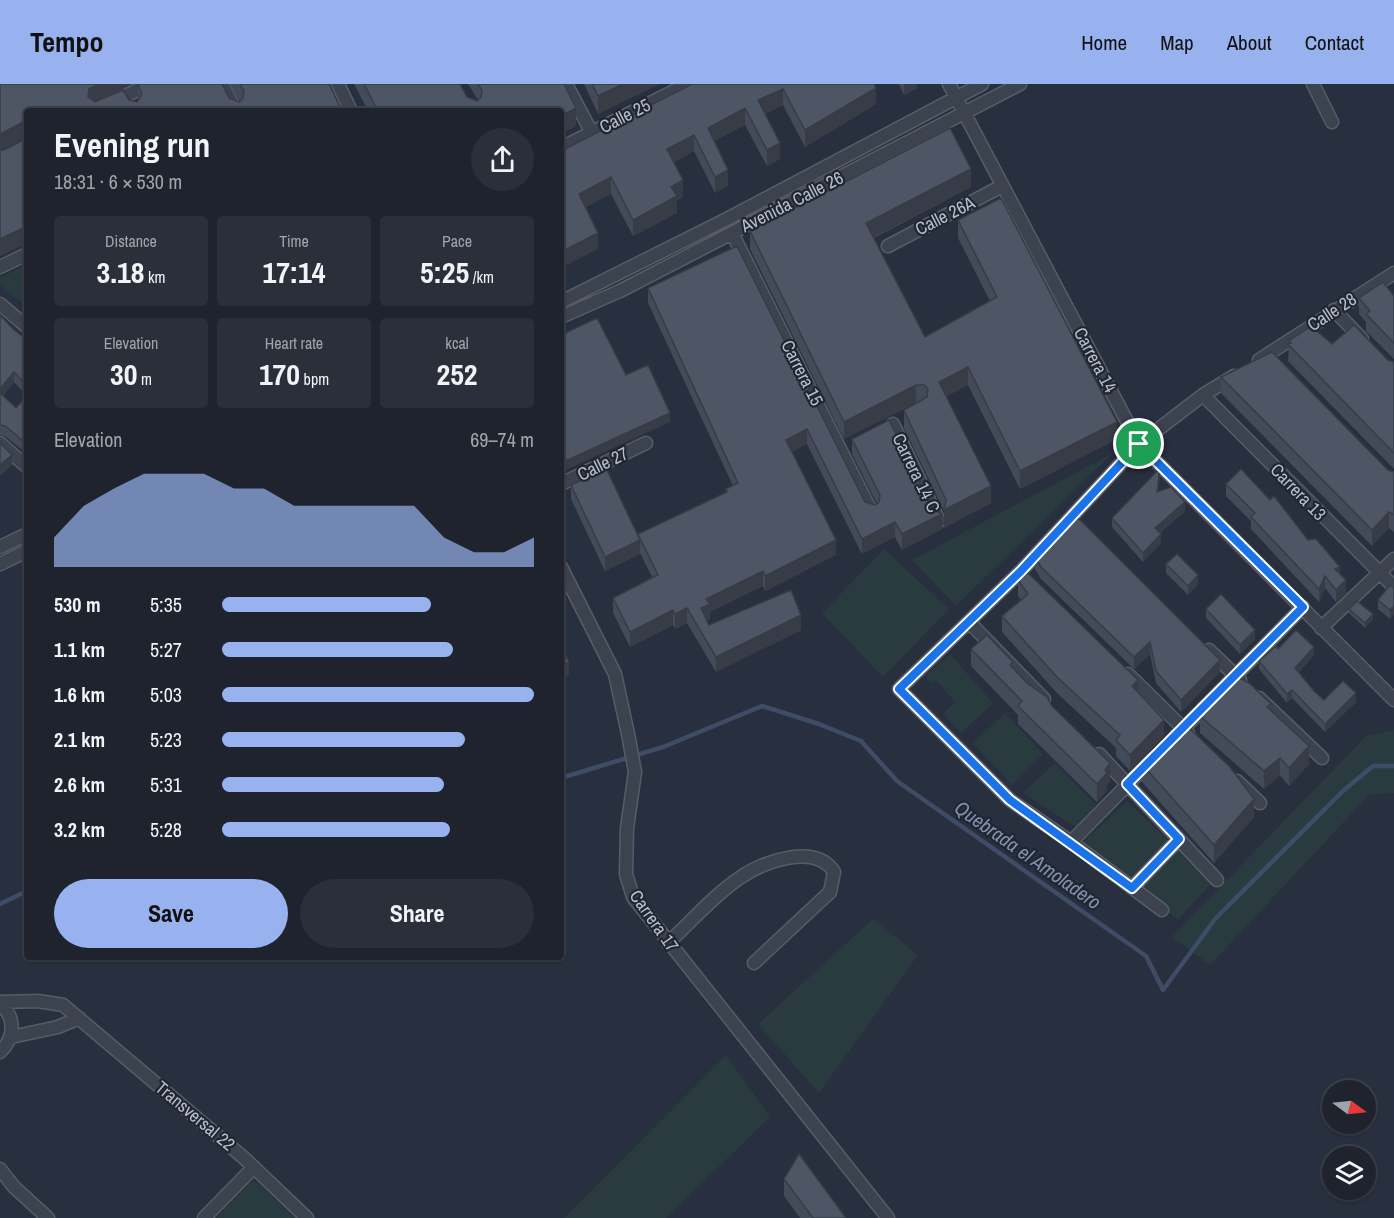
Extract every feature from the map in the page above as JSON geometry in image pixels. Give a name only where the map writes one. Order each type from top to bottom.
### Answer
[{"type":"street","points":[[102,108],[149,84]]},
{"type":"street","points":[[222,84],[234,108]]},
{"type":"street","points":[[338,84],[350,108]]},
{"type":"street","points":[[566,84],[592,133]]},
{"type":"street","name":"Carrera 14","points":[[949,84],[1139,444],[1394,700]]},
{"type":"street","name":"Avenida Calle 26","points":[[564,300],[725,220],[982,84]]},
{"type":"street","name":"Avenida Calle 26","points":[[564,316],[620,291],[1020,84]]},
{"type":"street","points":[[1313,84],[1332,122]]},
{"type":"street","name":"Calle 25","points":[[564,147],[685,85]]},
{"type":"street","points":[[127,96],[133,108]]},
{"type":"street","name":"Calle 26A","points":[[888,246],[1002,186]]},
{"type":"street","name":"Carrera 15","points":[[732,233],[846,448],[872,513]]},
{"type":"street","points":[[0,267],[24,255]]},
{"type":"street","name":"Calle 28","points":[[1071,842],[1010,800],[899,689],[1026,575],[1079,519],[1139,444],[1203,395],[1246,368],[1274,358],[1334,310],[1394,273]]},
{"type":"street","points":[[0,304],[24,324]]},
{"type":"street","points":[[1334,310],[1371,348]]},
{"type":"street","name":"Carrera 13","points":[[1203,395],[1394,587]]},
{"type":"street","name":"Carrera 14 C","points":[[892,425],[939,521]]},
{"type":"street","points":[[0,443],[24,464]]},
{"type":"street","name":"Calle 27","points":[[564,483],[646,443]]},
{"type":"street","points":[[0,547],[24,535]]},
{"type":"street","points":[[0,564],[24,552]]},
{"type":"street","points":[[1321,628],[1394,559]]},
{"type":"street","name":"Carrera 17","points":[[564,573],[615,674],[628,734],[635,772],[627,828],[626,874],[633,897],[888,1218]]},
{"type":"street","points":[[1162,910],[1071,842],[1303,607]]},
{"type":"street","points":[[970,623],[1053,708]]},
{"type":"street","points":[[1201,642],[1322,758]]},
{"type":"street","points":[[1115,662],[1201,745]]},
{"type":"street","points":[[1086,741],[1217,880]]},
{"type":"street","points":[[1226,770],[1260,803]]},
{"type":"street","points":[[1132,888],[1179,839]]},
{"type":"street","points":[[668,943],[739,877],[757,868],[804,857],[817,858],[828,864],[834,872],[830,892],[754,963]]},
{"type":"street","name":"Transversal 22","points":[[0,1003],[58,1002],[254,1167],[308,1218]]},
{"type":"street","points":[[0,1003],[11,1017],[11,1037],[0,1052]]},
{"type":"street","points":[[11,1037],[58,1027],[79,1018]]},
{"type":"street","points":[[204,1218],[254,1167]]},
{"type":"street","points":[[0,1169],[14,1187],[48,1218]]},
{"type":"shaded area","points":[[24,266],[24,305],[0,285],[0,278]]},
{"type":"shaded area","points":[[1113,453],[956,606],[912,560]]},
{"type":"shaded area","points":[[884,549],[949,609],[883,677],[822,613]]},
{"type":"shaded area","points":[[950,654],[993,703],[961,733],[943,714],[955,702],[936,680],[930,683],[925,676]]},
{"type":"shaded area","points":[[1005,713],[1043,754],[1012,785],[973,743]]},
{"type":"shaded area","points":[[1394,730],[1394,793],[1369,795],[1210,965],[1172,937],[1366,736]]},
{"type":"shaded area","points":[[1055,763],[1096,805],[1075,827],[1023,793]]},
{"type":"shaded area","points":[[1127,801],[1168,840],[1130,883],[1081,844]]},
{"type":"shaded area","points":[[1176,845],[1212,882],[1178,920],[1137,888]]},
{"type":"shaded area","points":[[873,919],[918,955],[819,1093],[758,1024]]},
{"type":"shaded area","points":[[726,1055],[770,1117],[666,1218],[564,1218]]},
{"type":"shaded area","points":[[254,1180],[295,1218],[216,1218]]},
{"type":"building","points":[[0,84],[99,84],[89,89],[88,97],[95,102],[123,90],[129,100],[137,102],[142,94],[138,84],[222,84],[229,98],[239,102],[243,98],[244,91],[240,84],[329,84],[341,108],[24,108],[24,122],[0,134]]},
{"type":"building","points":[[364,84],[460,84],[467,97],[477,101],[481,97],[482,90],[478,84],[564,84],[576,108],[564,114],[564,108],[376,108]]},
{"type":"building","points":[[592,84],[623,84],[598,96]]},
{"type":"building","points":[[692,84],[874,84],[876,88],[805,130],[783,89],[758,100],[780,143],[767,150],[745,108],[708,128],[728,170],[715,177],[694,135],[667,149],[683,180],[671,187],[677,196],[633,220],[611,177],[579,194],[598,233],[564,250],[564,149]]},
{"type":"building","points":[[950,128],[971,169],[866,223],[925,337],[997,297],[958,220],[1001,198],[1117,422],[1020,471],[968,367],[939,382],[991,486],[944,510],[946,500],[904,410],[927,397],[928,389],[924,385],[916,385],[844,422],[750,231]]},
{"type":"building","points":[[24,140],[24,227],[0,239],[0,150]]},
{"type":"building","points":[[737,246],[865,502],[875,505],[879,502],[880,495],[852,439],[889,420],[932,509],[942,514],[902,534],[895,522],[862,539],[807,429],[786,440],[836,540],[765,576],[763,571],[706,599],[710,604],[701,608],[709,625],[791,590],[801,615],[716,657],[687,608],[675,614],[673,610],[630,632],[613,598],[658,575],[638,534],[727,492],[726,489],[738,483],[648,288]]},
{"type":"building","points":[[1383,282],[1394,296],[1394,343],[1366,314],[1370,311],[1359,298]]},
{"type":"building","points":[[0,315],[24,338],[24,383],[14,372],[0,389]]},
{"type":"building","points":[[597,318],[626,375],[648,365],[670,413],[564,462],[564,334]]},
{"type":"building","points":[[1354,325],[1388,360],[1394,362],[1394,453],[1288,344],[1311,326],[1332,344]]},
{"type":"building","points":[[1272,352],[1388,470],[1394,472],[1394,515],[1389,512],[1372,530],[1221,377]]},
{"type":"building","points":[[0,393],[16,408],[24,399],[24,442],[5,426],[0,425]]},
{"type":"building","points":[[0,443],[12,455],[0,465]]},
{"type":"building","points":[[606,468],[640,540],[605,557],[571,485]]},
{"type":"building","points":[[1160,468],[1157,492],[1171,487],[1185,502],[1155,528],[1161,534],[1143,553],[1112,518]]},
{"type":"building","points":[[1241,469],[1270,500],[1274,496],[1308,540],[1316,539],[1340,567],[1335,569],[1346,580],[1336,590],[1325,576],[1319,589],[1251,517],[1255,513],[1226,484]]},
{"type":"building","points":[[1078,518],[1220,660],[1181,700],[1156,671],[1150,642],[1134,657],[1041,567],[1035,557]]},
{"type":"building","points":[[1177,554],[1198,575],[1188,586],[1166,564]]},
{"type":"building","points":[[1028,573],[1138,680],[1132,686],[1164,720],[1130,755],[1116,740],[1120,735],[1057,677],[1002,616],[1028,594],[1018,580]]},
{"type":"building","points":[[1390,585],[1394,588],[1394,606],[1390,610],[1378,600]]},
{"type":"building","points":[[1221,594],[1255,630],[1240,645],[1206,609]]},
{"type":"building","points":[[1357,601],[1373,614],[1365,623],[1349,609]]},
{"type":"building","points":[[1296,630],[1314,647],[1295,668],[1314,691],[1324,700],[1343,681],[1356,693],[1325,724],[1292,690],[1287,694],[1259,661],[1276,646],[1278,649]]},
{"type":"building","points":[[987,635],[1013,662],[1010,665],[1028,684],[1047,697],[1052,706],[1110,763],[1105,770],[1107,773],[1097,784],[1018,706],[1022,701],[971,649]]},
{"type":"building","points":[[564,651],[569,662],[564,664]]},
{"type":"building","points":[[1237,677],[1249,683],[1271,704],[1267,707],[1309,746],[1289,768],[1280,758],[1264,771],[1200,716]]},
{"type":"building","points":[[1186,725],[1230,767],[1254,799],[1214,845],[1142,764],[1176,730],[1179,732]]},
{"type":"building","points":[[799,1154],[846,1218],[813,1218],[784,1179]]},
{"type":"waterway","name":"Quebrada el Amoladero","points":[[564,777],[663,747],[762,706],[819,724],[861,741],[897,781],[1146,956],[1163,990],[1215,919],[1343,791],[1373,766],[1394,766]]},
{"type":"waterway","name":"Quebrada el Amoladero","points":[[0,904],[24,892]]},
{"type":"route","points":[[1139,444],[1303,607],[1127,784],[1179,839],[1132,888],[1010,800],[899,689],[970,623],[1021,571],[1139,444]]}]
